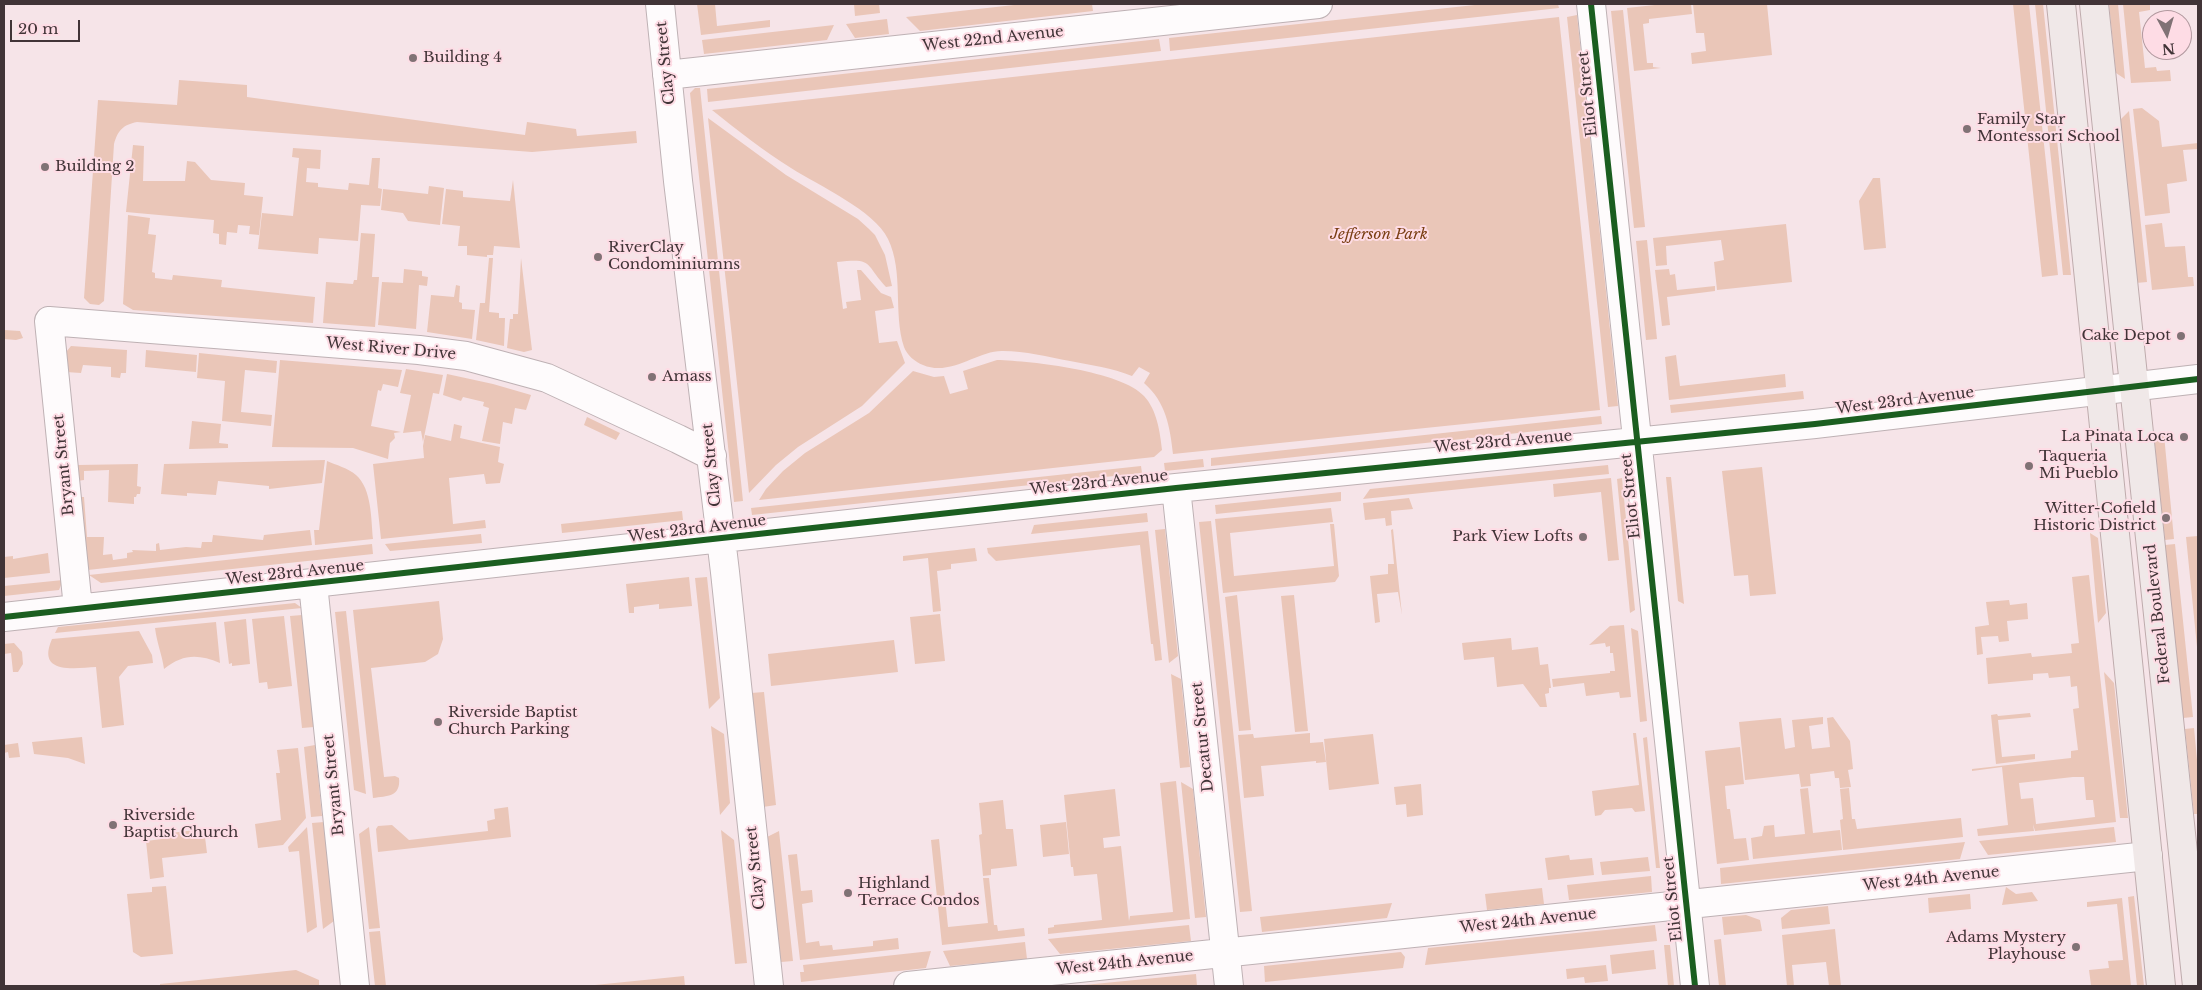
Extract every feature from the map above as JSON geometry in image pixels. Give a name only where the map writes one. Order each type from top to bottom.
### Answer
[{"type":"main road","points":[[2061,4],[2161,986]]},
{"type":"main road","name":"Federal Boulevard","points":[[2094,4],[2134,386],[2191,855],[2197,986]]},
{"type":"street","name":"Clay Street","points":[[660,4],[712,456],[769,986]]},
{"type":"street","name":"West 22nd Avenue","points":[[667,75],[1129,14],[1318,4]]},
{"type":"street","name":"Eliot Street","points":[[1591,4],[1696,986]]},
{"type":"street","name":"West River Drive","points":[[50,322],[419,350],[466,356],[547,378],[678,438],[712,456]]},
{"type":"street","name":"Bryant Street","points":[[50,322],[78,608]]},
{"type":"street","name":"West 23rd Avenue","points":[[4,617],[1176,488],[1815,424],[2198,379]]},
{"type":"street","name":"Decatur Street","points":[[1176,488],[1229,986]]},
{"type":"street","name":"Bryant Street","points":[[313,584],[354,986]]},
{"type":"street","name":"West 24th Avenue","points":[[908,986],[2148,856]]},
{"type":"green space","points":[[697,4],[715,4],[717,26],[770,20],[770,27],[701,35]]},
{"type":"green space","points":[[854,4],[879,4],[880,13],[855,16]]},
{"type":"green space","points":[[1023,4],[1092,4],[1093,11],[920,31],[906,17]]},
{"type":"green space","points":[[1484,4],[1558,4],[1559,8],[1170,51],[1169,38]]},
{"type":"green space","points":[[1664,4],[1691,4],[1692,14],[1649,19],[1649,23],[1643,24],[1647,63],[1653,63],[1653,67],[1661,68],[1634,71],[1627,8]]},
{"type":"green space","points":[[1693,4],[1767,4],[1772,55],[1692,64],[1691,53],[1706,51],[1704,33],[1696,33]]},
{"type":"green space","points":[[2013,4],[2029,4],[2058,275],[2042,277]]},
{"type":"green space","points":[[2035,4],[2043,4],[2071,275],[2063,275]]},
{"type":"green space","points":[[2109,4],[2118,4],[2125,79],[2116,73]]},
{"type":"green space","points":[[2123,4],[2150,4],[2150,10],[2139,12],[2142,60],[2144,60],[2145,68],[2156,67],[2157,71],[2170,70],[2171,81],[2131,83]]},
{"type":"green space","points":[[1623,10],[1645,227],[1634,228],[1611,11]]},
{"type":"green space","points":[[1577,15],[1618,406],[1608,407],[1567,17]]},
{"type":"green space","name":"Jefferson Park","points":[[1559,17],[1600,410],[1173,454],[1166,416],[1157,398],[1144,383],[1150,373],[1139,367],[1132,376],[1094,365],[1011,351],[984,354],[944,368],[933,368],[914,360],[904,347],[899,320],[896,265],[888,239],[881,228],[871,218],[845,199],[781,161],[712,110]]},
{"type":"green space","points":[[887,19],[889,34],[855,38],[846,24]]},
{"type":"green space","points":[[834,25],[827,40],[704,54],[702,40]]},
{"type":"green space","points":[[1159,39],[1161,51],[708,102],[707,89]]},
{"type":"green space","points":[[179,80],[247,85],[247,97],[525,135],[527,122],[576,129],[577,136],[636,131],[637,143],[532,152],[132,123],[122,129],[117,135],[114,144],[104,301],[99,305],[90,304],[84,298],[98,100],[177,105]]},
{"type":"green space","points":[[695,88],[700,88],[743,501],[734,502],[690,93]]},
{"type":"green space","points":[[2142,108],[2159,121],[2162,147],[2198,143],[2198,149],[2183,150],[2187,181],[2167,184],[2170,213],[2145,216],[2133,109]]},
{"type":"green space","points":[[2129,111],[2147,282],[2136,283],[2120,120]]},
{"type":"green space","points":[[708,118],[786,175],[858,219],[875,235],[885,255],[892,286],[886,287],[871,267],[863,262],[837,262],[843,309],[847,308],[846,302],[861,300],[857,270],[861,270],[881,293],[891,297],[894,308],[875,311],[879,343],[897,341],[905,363],[862,406],[798,447],[776,465],[749,493]]},
{"type":"green space","points":[[133,145],[144,146],[143,181],[185,181],[187,161],[195,162],[211,180],[245,183],[244,195],[263,197],[259,235],[249,234],[250,226],[238,225],[237,233],[227,232],[226,245],[219,244],[219,234],[213,233],[214,220],[126,212]]},
{"type":"green space","points":[[293,148],[321,150],[320,169],[307,168],[306,182],[318,183],[318,187],[348,190],[349,183],[369,185],[372,158],[380,158],[378,188],[382,189],[380,206],[361,205],[358,241],[319,238],[318,254],[258,249],[262,213],[293,216],[299,158],[292,157]]},
{"type":"green space","points":[[1873,178],[1880,178],[1886,248],[1864,250],[1859,201]]},
{"type":"green space","points":[[513,180],[520,248],[494,246],[493,255],[487,255],[487,257],[467,255],[467,246],[458,246],[460,226],[442,224],[446,189],[463,191],[463,197],[510,201]]},
{"type":"green space","points":[[429,186],[444,188],[440,225],[408,221],[403,213],[381,210],[383,189],[428,194]]},
{"type":"green space","points":[[128,215],[150,218],[148,234],[156,235],[152,272],[155,273],[155,278],[172,280],[173,275],[222,280],[221,287],[315,297],[313,323],[133,310],[123,304]]},
{"type":"green space","points":[[2162,223],[2165,247],[2185,246],[2188,277],[2193,277],[2194,286],[2152,290],[2145,225]]},
{"type":"green space","points":[[1786,224],[1792,282],[1717,290],[1714,262],[1724,260],[1721,240],[1666,246],[1667,265],[1656,266],[1653,238]]},
{"type":"green space","points":[[361,233],[375,234],[372,277],[379,277],[375,327],[323,323],[326,282],[353,284],[354,280],[357,280]]},
{"type":"green space","points":[[1647,240],[1657,339],[1646,340],[1636,241]]},
{"type":"green space","points":[[489,258],[493,258],[489,312],[499,313],[499,318],[505,318],[504,346],[476,340],[480,303],[485,303]]},
{"type":"green space","points":[[521,258],[532,350],[524,352],[507,348],[510,319],[513,319],[513,314],[518,314]]},
{"type":"green space","points":[[404,269],[422,271],[422,276],[428,277],[427,286],[419,285],[416,329],[378,325],[382,282],[403,283]]},
{"type":"green space","points":[[1669,269],[1670,275],[1675,274],[1677,290],[1715,286],[1715,291],[1667,297],[1670,325],[1662,326],[1655,270]]},
{"type":"green space","points":[[456,285],[460,286],[459,302],[462,303],[462,309],[475,310],[472,339],[427,332],[431,295],[454,297]]},
{"type":"green space","points":[[4,330],[20,331],[23,338],[16,340],[4,339]]},
{"type":"green space","points":[[71,346],[127,350],[126,373],[121,373],[120,378],[111,377],[111,367],[83,365],[81,373],[66,372],[66,352]]},
{"type":"green space","points":[[146,350],[197,355],[196,372],[145,367]]},
{"type":"green space","points":[[199,353],[277,361],[276,373],[245,370],[241,412],[272,415],[271,426],[222,421],[225,381],[197,378]]},
{"type":"green space","points":[[1676,355],[1680,386],[1785,374],[1786,387],[1669,400],[1665,357]]},
{"type":"green space","points":[[280,360],[402,370],[398,387],[383,384],[381,391],[378,390],[371,426],[401,432],[394,433],[395,438],[390,443],[388,459],[353,448],[272,447]]},
{"type":"green space","points":[[997,360],[1075,369],[1097,374],[1133,387],[1144,396],[1155,414],[1162,450],[1154,457],[759,500],[766,489],[783,471],[805,453],[869,413],[913,371],[934,377],[944,376],[950,394],[968,389],[963,371]]},
{"type":"green space","points":[[406,369],[443,375],[439,394],[433,393],[423,442],[421,431],[403,433],[411,395],[400,393]]},
{"type":"green space","points":[[447,374],[531,395],[526,410],[515,408],[512,424],[503,422],[500,444],[482,441],[489,408],[483,406],[484,402],[463,397],[461,401],[443,395]]},
{"type":"green space","points":[[1803,391],[1804,399],[1671,413],[1670,405]]},
{"type":"green space","points":[[1601,416],[1602,424],[1211,466],[1211,458]]},
{"type":"green space","points":[[587,417],[620,433],[616,440],[584,425]]},
{"type":"green space","points":[[192,421],[221,424],[219,443],[228,444],[228,448],[189,449]]},
{"type":"green space","points":[[454,424],[462,426],[460,438],[500,447],[498,462],[504,464],[500,483],[486,484],[484,474],[449,478],[453,524],[485,520],[486,528],[381,539],[373,464],[424,458],[423,446],[425,435],[451,441]]},
{"type":"green space","points":[[2164,435],[2174,539],[2165,540],[2154,436]]},
{"type":"green space","points":[[1203,459],[1204,467],[1165,471],[1164,463]]},
{"type":"green space","points":[[325,460],[322,483],[269,489],[269,486],[218,481],[216,495],[187,493],[187,496],[161,494],[164,464]]},
{"type":"green space","points":[[327,461],[349,470],[361,481],[370,505],[373,539],[315,545],[314,530],[319,530]]},
{"type":"green space","points":[[138,464],[137,486],[141,487],[140,494],[134,497],[134,504],[108,502],[109,470],[84,471],[84,480],[77,481],[76,470],[78,465]]},
{"type":"green space","points":[[1608,465],[1609,474],[1363,499],[1370,489]]},
{"type":"green space","points":[[1141,466],[1142,473],[752,515],[751,508]]},
{"type":"green space","points":[[1762,467],[1776,594],[1750,596],[1748,575],[1734,576],[1722,471]]},
{"type":"green space","points":[[1666,477],[1671,477],[1684,604],[1678,601]]},
{"type":"green space","points":[[1611,478],[1619,560],[1608,561],[1601,492],[1554,497],[1553,484]]},
{"type":"green space","points":[[1622,478],[1635,610],[1630,613],[1617,479]]},
{"type":"green space","points":[[1341,492],[1341,501],[1216,514],[1215,505]]},
{"type":"green space","points":[[79,497],[84,497],[87,537],[104,537],[103,555],[112,554],[113,560],[127,558],[127,553],[133,552],[132,550],[156,551],[156,544],[159,543],[160,550],[186,547],[201,548],[202,542],[212,542],[213,535],[263,540],[264,535],[310,530],[312,545],[88,570]]},
{"type":"green space","points":[[1409,498],[1413,509],[1391,511],[1392,525],[1386,526],[1385,518],[1365,520],[1363,503]]},
{"type":"green space","points":[[1331,508],[1333,522],[1230,533],[1234,576],[1334,566],[1330,524],[1334,524],[1339,576],[1335,582],[1223,593],[1215,519]]},
{"type":"green space","points":[[682,511],[683,520],[562,533],[561,524]]},
{"type":"green space","points":[[1147,513],[1148,522],[1031,534],[1034,525]]},
{"type":"green space","points":[[1211,521],[1252,911],[1240,912],[1199,522]]},
{"type":"green space","points":[[1165,529],[1178,656],[1169,663],[1155,530]]},
{"type":"green space","points":[[1393,529],[1402,615],[1398,592],[1377,594],[1380,622],[1375,623],[1370,576],[1388,574],[1388,564],[1394,564],[1391,530]]},
{"type":"green space","points":[[1148,531],[1162,660],[1155,661],[1153,644],[1151,644],[1140,545],[996,561],[988,553],[987,548]]},
{"type":"green space","points":[[2090,533],[2098,538],[2106,613],[2098,623]]},
{"type":"green space","points":[[481,534],[482,543],[390,551],[385,544]]},
{"type":"green space","points":[[2198,536],[2198,657],[2186,537]]},
{"type":"green space","points":[[372,544],[373,554],[101,583],[89,575]]},
{"type":"green space","points":[[2175,544],[2193,717],[2183,718],[2165,545]]},
{"type":"green space","points":[[975,548],[977,561],[951,564],[951,569],[937,571],[941,611],[933,612],[928,558],[903,561],[903,556]]},
{"type":"green space","points":[[48,553],[50,573],[4,578],[4,557],[13,556],[13,559]]},
{"type":"green space","points":[[2089,575],[2116,822],[2035,831],[2033,824],[2034,831],[1978,836],[1977,829],[2008,825],[2002,767],[1972,771],[1972,769],[2071,758],[2071,751],[2078,750],[2073,709],[2079,708],[2077,686],[2071,687],[2070,676],[2049,678],[2048,673],[2033,674],[2033,680],[1988,684],[1986,658],[2031,653],[2032,657],[2072,653],[2071,644],[2079,643],[2072,577]],"holes":[[[2084,777],[2086,800],[2093,800],[2095,817],[2036,824],[2033,798],[2021,799],[2019,783]]]},
{"type":"green space","points":[[689,577],[692,606],[659,609],[659,604],[634,607],[634,613],[629,613],[626,584]]},
{"type":"green space","points":[[707,577],[720,698],[709,709],[695,578]]},
{"type":"green space","points":[[63,580],[59,590],[4,596],[4,586]]},
{"type":"green space","points":[[1237,595],[1251,730],[1239,731],[1225,597]]},
{"type":"green space","points":[[1294,595],[1308,731],[1295,732],[1281,596]]},
{"type":"green space","points":[[2009,600],[2010,605],[2027,603],[2028,619],[2007,621],[2009,641],[1999,642],[1998,636],[1981,637],[1983,654],[1977,655],[1975,627],[1989,625],[1986,602]]},
{"type":"green space","points":[[439,601],[443,639],[438,654],[425,662],[371,668],[384,777],[395,776],[399,778],[398,789],[395,792],[388,796],[373,798],[353,610]]},
{"type":"green space","points":[[295,603],[302,608],[55,633],[58,627]]},
{"type":"green space","points":[[346,611],[366,794],[354,790],[335,612]]},
{"type":"green space","points":[[940,614],[945,661],[915,664],[910,617]]},
{"type":"green space","points":[[302,615],[314,727],[302,728],[290,616]]},
{"type":"green space","points":[[284,616],[292,686],[268,689],[267,682],[259,683],[252,619]]},
{"type":"green space","points":[[246,619],[250,664],[232,666],[232,663],[229,664],[224,622]]},
{"type":"green space","points":[[216,622],[220,663],[205,658],[191,657],[178,660],[164,669],[155,628]]},
{"type":"green space","points":[[1624,625],[1631,697],[1620,698],[1619,692],[1586,696],[1584,683],[1553,687],[1552,679],[1615,671],[1613,653],[1610,653],[1610,646],[1606,647],[1605,643],[1589,645],[1610,626]]},
{"type":"green space","points":[[1631,628],[1638,631],[1647,721],[1640,722]]},
{"type":"green space","points":[[139,631],[152,655],[153,663],[128,666],[119,677],[124,725],[102,728],[96,667],[69,668],[53,664],[49,659],[48,651],[52,639]]},
{"type":"green space","points":[[1511,638],[1512,650],[1538,647],[1540,665],[1548,664],[1551,688],[1549,688],[1549,693],[1545,694],[1547,707],[1540,707],[1523,684],[1497,687],[1494,657],[1464,660],[1462,643]]},
{"type":"green space","points":[[894,640],[898,672],[771,686],[768,654]]},
{"type":"green space","points":[[14,643],[22,652],[23,664],[18,672],[13,672],[11,653],[4,654],[4,644]]},
{"type":"green space","points":[[2104,672],[2114,683],[2128,818],[2120,818]]},
{"type":"green space","points":[[1171,674],[1181,679],[1190,767],[1180,768]]},
{"type":"green space","points":[[764,692],[776,805],[763,807],[751,693]]},
{"type":"green space","points":[[2030,713],[2031,717],[1998,720],[2002,757],[2035,754],[2035,759],[1996,764],[1991,715]]},
{"type":"green space","points":[[1823,717],[1823,724],[1809,726],[1812,749],[1830,747],[1827,718],[1833,717],[1850,741],[1853,769],[1848,770],[1851,787],[1840,788],[1839,778],[1835,778],[1834,771],[1810,774],[1811,786],[1801,787],[1799,774],[1745,780],[1739,722],[1781,718],[1785,749],[1795,747],[1792,720]]},
{"type":"green space","points":[[711,726],[724,734],[730,803],[720,815]]},
{"type":"green space","points":[[2194,728],[2198,770],[2198,814],[2194,814],[2185,729]]},
{"type":"green space","points":[[1310,733],[1310,743],[1323,742],[1326,762],[1316,763],[1316,761],[1261,766],[1264,796],[1244,798],[1238,735],[1253,734],[1254,738]]},
{"type":"green space","points":[[1633,733],[1636,733],[1645,811],[1635,812],[1632,808],[1605,810],[1601,815],[1595,816],[1592,791],[1639,785]]},
{"type":"green space","points":[[1373,734],[1379,784],[1329,790],[1324,739]]},
{"type":"green space","points":[[82,737],[85,764],[68,758],[34,754],[32,742]]},
{"type":"green space","points":[[1647,737],[1660,868],[1656,868],[1643,738]]},
{"type":"green space","points":[[18,743],[20,757],[9,758],[8,752],[4,753],[4,745]]},
{"type":"green space","points":[[315,745],[322,816],[311,817],[304,747]]},
{"type":"green space","points":[[1740,747],[1744,784],[1725,786],[1727,809],[1730,809],[1734,839],[1746,838],[1749,860],[1717,864],[1705,751]]},
{"type":"green space","points":[[298,748],[306,818],[283,845],[258,848],[255,824],[281,820],[276,773],[280,773],[277,750]]},
{"type":"green space","points":[[1176,781],[1190,919],[1048,934],[1048,928],[1054,927],[1054,925],[1102,920],[1097,874],[1074,876],[1073,867],[1071,867],[1064,795],[1115,789],[1120,836],[1103,838],[1104,848],[1121,846],[1129,921],[1130,916],[1173,912],[1160,783]]},
{"type":"green space","points":[[1181,782],[1193,789],[1206,917],[1195,918]]},
{"type":"green space","points":[[1421,784],[1423,815],[1407,817],[1406,804],[1396,805],[1394,787]]},
{"type":"green space","points":[[1808,788],[1813,833],[1840,830],[1842,850],[1753,859],[1751,838],[1762,836],[1764,826],[1774,825],[1775,837],[1805,834],[1800,789]]},
{"type":"green space","points":[[1849,788],[1852,819],[1855,819],[1857,829],[1961,818],[1963,837],[1843,850],[1840,820],[1843,819],[1840,789]]},
{"type":"green space","points":[[1003,800],[1006,829],[1013,829],[1017,866],[991,869],[991,875],[983,876],[979,835],[982,834],[979,803]]},
{"type":"green space","points":[[508,807],[511,837],[378,852],[376,829],[378,826],[392,825],[409,840],[488,831],[487,821],[495,819],[494,809]]},
{"type":"green space","points":[[324,822],[334,921],[323,929],[312,823]]},
{"type":"green space","points":[[1066,822],[1069,854],[1043,857],[1040,825]]},
{"type":"green space","points":[[307,827],[317,927],[307,933],[299,851],[289,852],[288,847]]},
{"type":"green space","points":[[369,827],[380,928],[369,929],[359,834]]},
{"type":"green space","points":[[2114,827],[2116,842],[1988,855],[1979,841]]},
{"type":"green space","points":[[204,829],[207,853],[162,858],[164,877],[150,879],[146,841],[162,839],[162,834]]},
{"type":"green space","points":[[721,830],[734,840],[747,963],[735,964]]},
{"type":"green space","points":[[779,831],[793,961],[781,962],[767,837]]},
{"type":"green space","points":[[939,839],[948,927],[988,923],[983,878],[989,878],[994,925],[997,925],[998,931],[1024,928],[1025,936],[942,945],[931,840]]},
{"type":"green space","points":[[1965,842],[1960,859],[1721,884],[1720,868]]},
{"type":"green space","points":[[797,854],[801,891],[812,890],[813,902],[802,904],[806,943],[819,941],[820,946],[832,945],[833,950],[873,946],[873,941],[898,938],[899,949],[800,960],[788,855]]},
{"type":"green space","points":[[1569,855],[1570,860],[1592,858],[1594,875],[1548,880],[1545,858]]},
{"type":"green space","points":[[1648,857],[1650,871],[1602,875],[1600,862]]},
{"type":"green space","points":[[1651,876],[1652,892],[1569,900],[1567,885]]},
{"type":"green space","points":[[166,886],[173,954],[141,957],[133,952],[127,894],[152,892],[152,887]]},
{"type":"green space","points":[[2006,887],[2016,894],[2032,892],[2038,901],[2002,905]]},
{"type":"green space","points":[[1542,888],[1544,904],[1487,910],[1485,894]]},
{"type":"green space","points":[[1970,894],[1971,909],[1929,913],[1928,898]]},
{"type":"green space","points":[[2134,896],[2144,986],[2137,986],[2128,897]]},
{"type":"green space","points":[[2122,898],[2131,986],[2091,985],[2089,970],[2109,968],[2108,961],[2123,960],[2117,904],[2087,907],[2087,902]]},
{"type":"green space","points":[[1392,903],[1387,918],[1262,932],[1260,917]]},
{"type":"green space","points":[[1828,906],[1830,924],[1782,929],[1781,918],[1791,910]]},
{"type":"green space","points":[[1746,915],[1760,920],[1762,931],[1724,935],[1722,917]]},
{"type":"green space","points":[[1189,925],[1191,941],[1060,954],[1048,939]]},
{"type":"green space","points":[[1655,925],[1657,941],[1425,965],[1428,948]]},
{"type":"green space","points":[[1835,929],[1841,986],[1829,986],[1826,962],[1792,965],[1794,986],[1787,986],[1782,935]]},
{"type":"green space","points":[[380,931],[386,986],[375,986],[369,932]]},
{"type":"green space","points":[[1721,939],[1726,986],[1719,986],[1714,940]]},
{"type":"green space","points":[[1025,942],[1027,959],[950,966],[943,951]]},
{"type":"green space","points":[[1664,945],[1670,945],[1674,986],[1668,986]]},
{"type":"green space","points":[[1654,950],[1656,969],[1612,974],[1610,955]]},
{"type":"green space","points":[[931,951],[926,968],[801,982],[800,972],[804,972],[803,965]]},
{"type":"green space","points":[[1401,952],[1405,957],[1403,968],[1265,982],[1264,966]]},
{"type":"green space","points":[[1606,965],[1608,981],[1585,983],[1584,977],[1567,979],[1566,969]]},
{"type":"green space","points":[[296,970],[319,980],[319,986],[160,986],[160,984]]},
{"type":"green space","points":[[1196,974],[1197,986],[1074,986]]},
{"type":"green space","points":[[684,976],[685,986],[585,986]]},
{"type":"cycle path","points":[[1591,4],[1695,986]]},
{"type":"cycle path","points":[[4,617],[1176,488],[1815,424],[2198,379]]},
{"type":"place","name":"Building 4","points":[[413,58]]},
{"type":"place","name":"Family Star Montessori School","points":[[1967,129]]},
{"type":"place","name":"Building 2","points":[[45,167]]},
{"type":"place","name":"RiverClay Condominiumns","points":[[598,257]]},
{"type":"place","name":"Cake Depot","points":[[2181,336]]},
{"type":"place","name":"Amass","points":[[652,377]]},
{"type":"place","name":"La Pinata Loca","points":[[2184,437]]},
{"type":"place","name":"Taqueria Mi Pueblo","points":[[2029,466]]},
{"type":"place","name":"Witter-Cofield Historic District","points":[[2166,518]]},
{"type":"place","name":"Park View Lofts","points":[[1583,537]]},
{"type":"place","name":"Riverside Baptist Church Parking","points":[[438,722]]},
{"type":"place","name":"Riverside Baptist Church","points":[[113,825]]},
{"type":"place","name":"Highland Terrace Condos","points":[[848,893]]},
{"type":"place","name":"Adams Mystery Playhouse","points":[[2076,947]]}]
